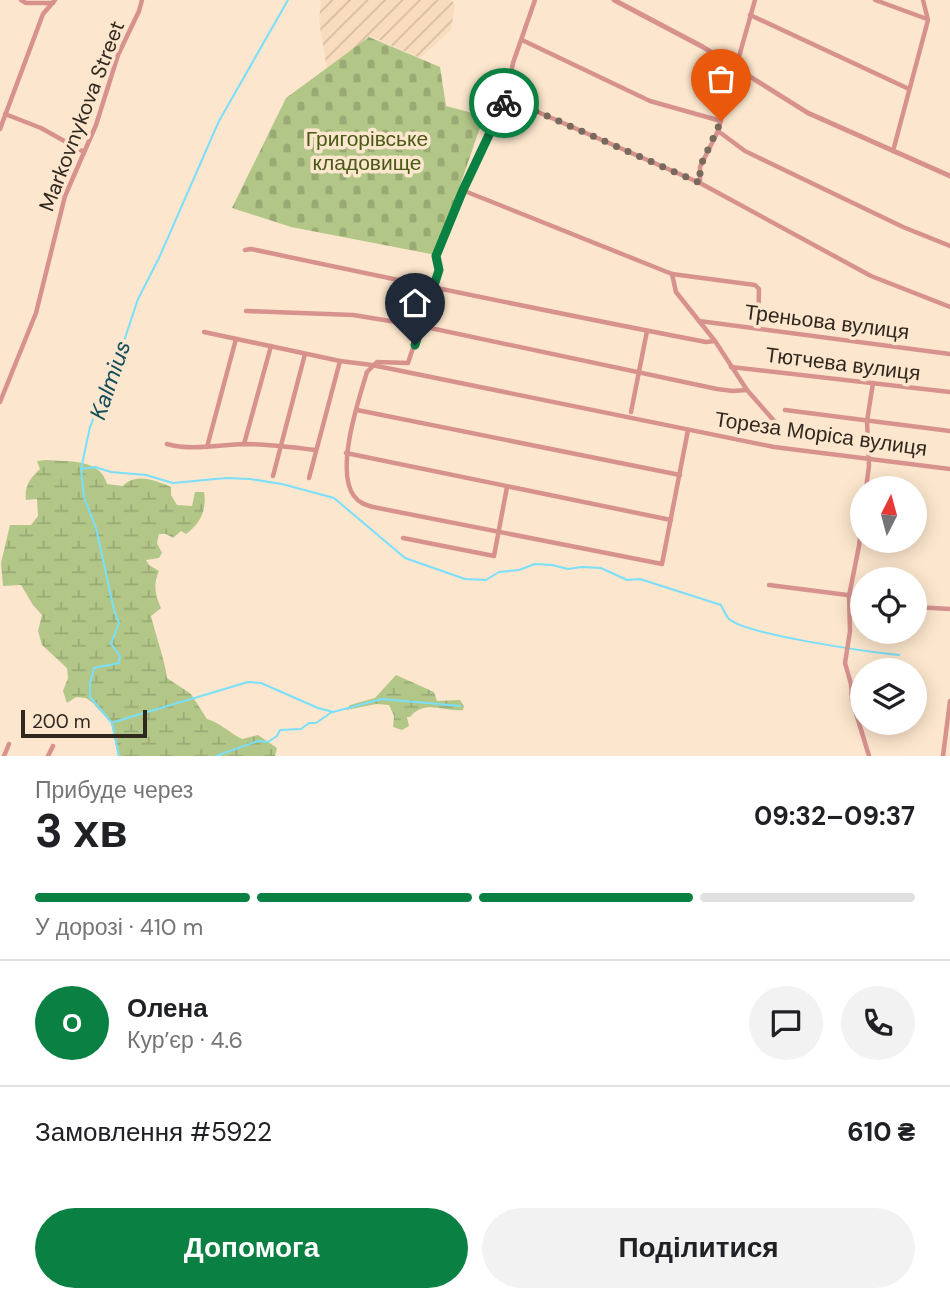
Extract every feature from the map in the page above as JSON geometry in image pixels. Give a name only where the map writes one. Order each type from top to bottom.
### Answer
[{"type":"street","points":[[21,0],[26,3],[54,1]]},
{"type":"street","name":"Markovnykova Street","points":[[1,399],[36,313],[65,196],[96,125],[118,55],[142,0]]},
{"type":"street","points":[[204,332],[340,361],[372,365],[377,362],[408,363],[439,270],[436,256],[506,98],[513,63],[535,0]]},
{"type":"street","points":[[614,0],[703,47],[808,113],[950,176]]},
{"type":"street","points":[[700,183],[700,167],[718,131],[755,0]]},
{"type":"street","points":[[874,0],[928,20]]},
{"type":"street","points":[[893,151],[928,20],[923,0]]},
{"type":"street","points":[[0,129],[43,14],[54,1]]},
{"type":"street","points":[[750,15],[909,89]]},
{"type":"street","points":[[522,40],[650,101],[721,121]]},
{"type":"street","points":[[506,98],[700,183],[872,276],[950,307]]},
{"type":"street","points":[[5,114],[41,128],[84,152]]},
{"type":"street","points":[[718,131],[745,151],[904,228],[950,246]]},
{"type":"street","points":[[463,190],[672,274],[758,286],[758,329]]},
{"type":"street","points":[[245,250],[251,248],[647,331],[706,342],[715,341]]},
{"type":"street","points":[[672,274],[676,292],[715,341],[747,390],[776,423]]},
{"type":"street","points":[[246,311],[353,315],[421,326],[717,389],[747,390]]},
{"type":"street","name":"Треньова вулиця","points":[[699,321],[950,354]]},
{"type":"street","points":[[631,412],[647,331]]},
{"type":"street","points":[[207,447],[236,339]]},
{"type":"street","points":[[244,444],[271,346]]},
{"type":"street","points":[[273,476],[305,354]]},
{"type":"street","points":[[309,478],[340,361]]},
{"type":"street","points":[[372,365],[362,389],[346,453],[349,484],[355,498],[361,503],[500,533],[662,564],[688,430]]},
{"type":"street","name":"Тореза Моріса вулиця","points":[[372,365],[385,370],[774,447],[950,469]]},
{"type":"street","name":"Тютчева вулиця","points":[[731,367],[950,393]]},
{"type":"street","points":[[867,476],[867,421],[873,383]]},
{"type":"street","points":[[358,410],[680,475]]},
{"type":"street","points":[[785,410],[950,431]]},
{"type":"street","points":[[166,444],[207,447],[281,445],[315,450]]},
{"type":"street","points":[[346,453],[671,520]]},
{"type":"street","points":[[404,538],[491,556],[496,553],[507,487]]},
{"type":"street","points":[[858,553],[849,596],[850,631],[845,663],[852,700],[869,756]]},
{"type":"street","points":[[769,585],[849,596]]},
{"type":"street","points":[[927,608],[950,609]]},
{"type":"street","points":[[943,756],[950,701]]},
{"type":"street","points":[[4,756],[9,744]]},
{"type":"street","points":[[48,756],[53,746]]},
{"type":"shaded area","points":[[321,0],[451,0],[455,4],[451,30],[420,58],[370,36],[327,69],[319,21]]},
{"type":"green space","name":"Григорівське кладовище","points":[[369,37],[440,67],[446,106],[484,116],[436,255],[291,227],[232,208],[286,98]]},
{"type":"green space","points":[[37,461],[90,466],[98,470],[107,484],[123,486],[134,479],[159,482],[171,487],[171,495],[177,505],[192,506],[195,492],[204,492],[204,510],[196,525],[186,534],[181,531],[173,538],[159,534],[157,543],[162,553],[159,558],[146,560],[159,571],[156,590],[161,608],[151,616],[167,678],[191,694],[207,719],[242,739],[258,735],[277,748],[275,756],[118,756],[111,723],[93,703],[86,698],[76,697],[67,703],[63,691],[68,678],[67,668],[42,645],[38,631],[42,615],[21,585],[3,586],[1,563],[10,525],[31,525],[38,516],[37,499],[26,500],[26,491],[31,479],[40,469]]},
{"type":"green space","points":[[396,675],[434,692],[437,701],[460,700],[464,706],[463,710],[428,707],[407,717],[409,726],[402,730],[393,727],[394,716],[389,705],[376,704],[346,710],[350,705],[375,698]]},
{"type":"waterway","name":"Kalmius","points":[[119,756],[112,723],[90,697],[94,668],[119,663],[120,656],[111,644],[119,623],[96,528],[84,497],[81,469],[90,427],[119,356],[138,299],[159,258],[219,121],[288,0]]},
{"type":"waterway","points":[[81,469],[95,467],[111,472],[146,475],[173,483],[226,478],[282,484],[334,498],[405,558],[465,579],[486,580],[499,572],[519,570],[535,564],[568,569],[601,568],[627,580],[640,579],[721,605],[729,619],[759,631],[810,642],[899,655]]},
{"type":"waterway","points":[[114,722],[248,682],[261,683],[333,712],[382,699],[460,706]]},
{"type":"waterway","points":[[216,756],[258,741],[268,742],[277,736],[280,730],[301,729],[332,712]]},
{"type":"way so far","points":[[504,103],[506,98],[700,183],[700,167],[721,121]]},
{"type":"route","points":[[415,345],[439,270],[436,256],[463,190],[504,103]]}]
